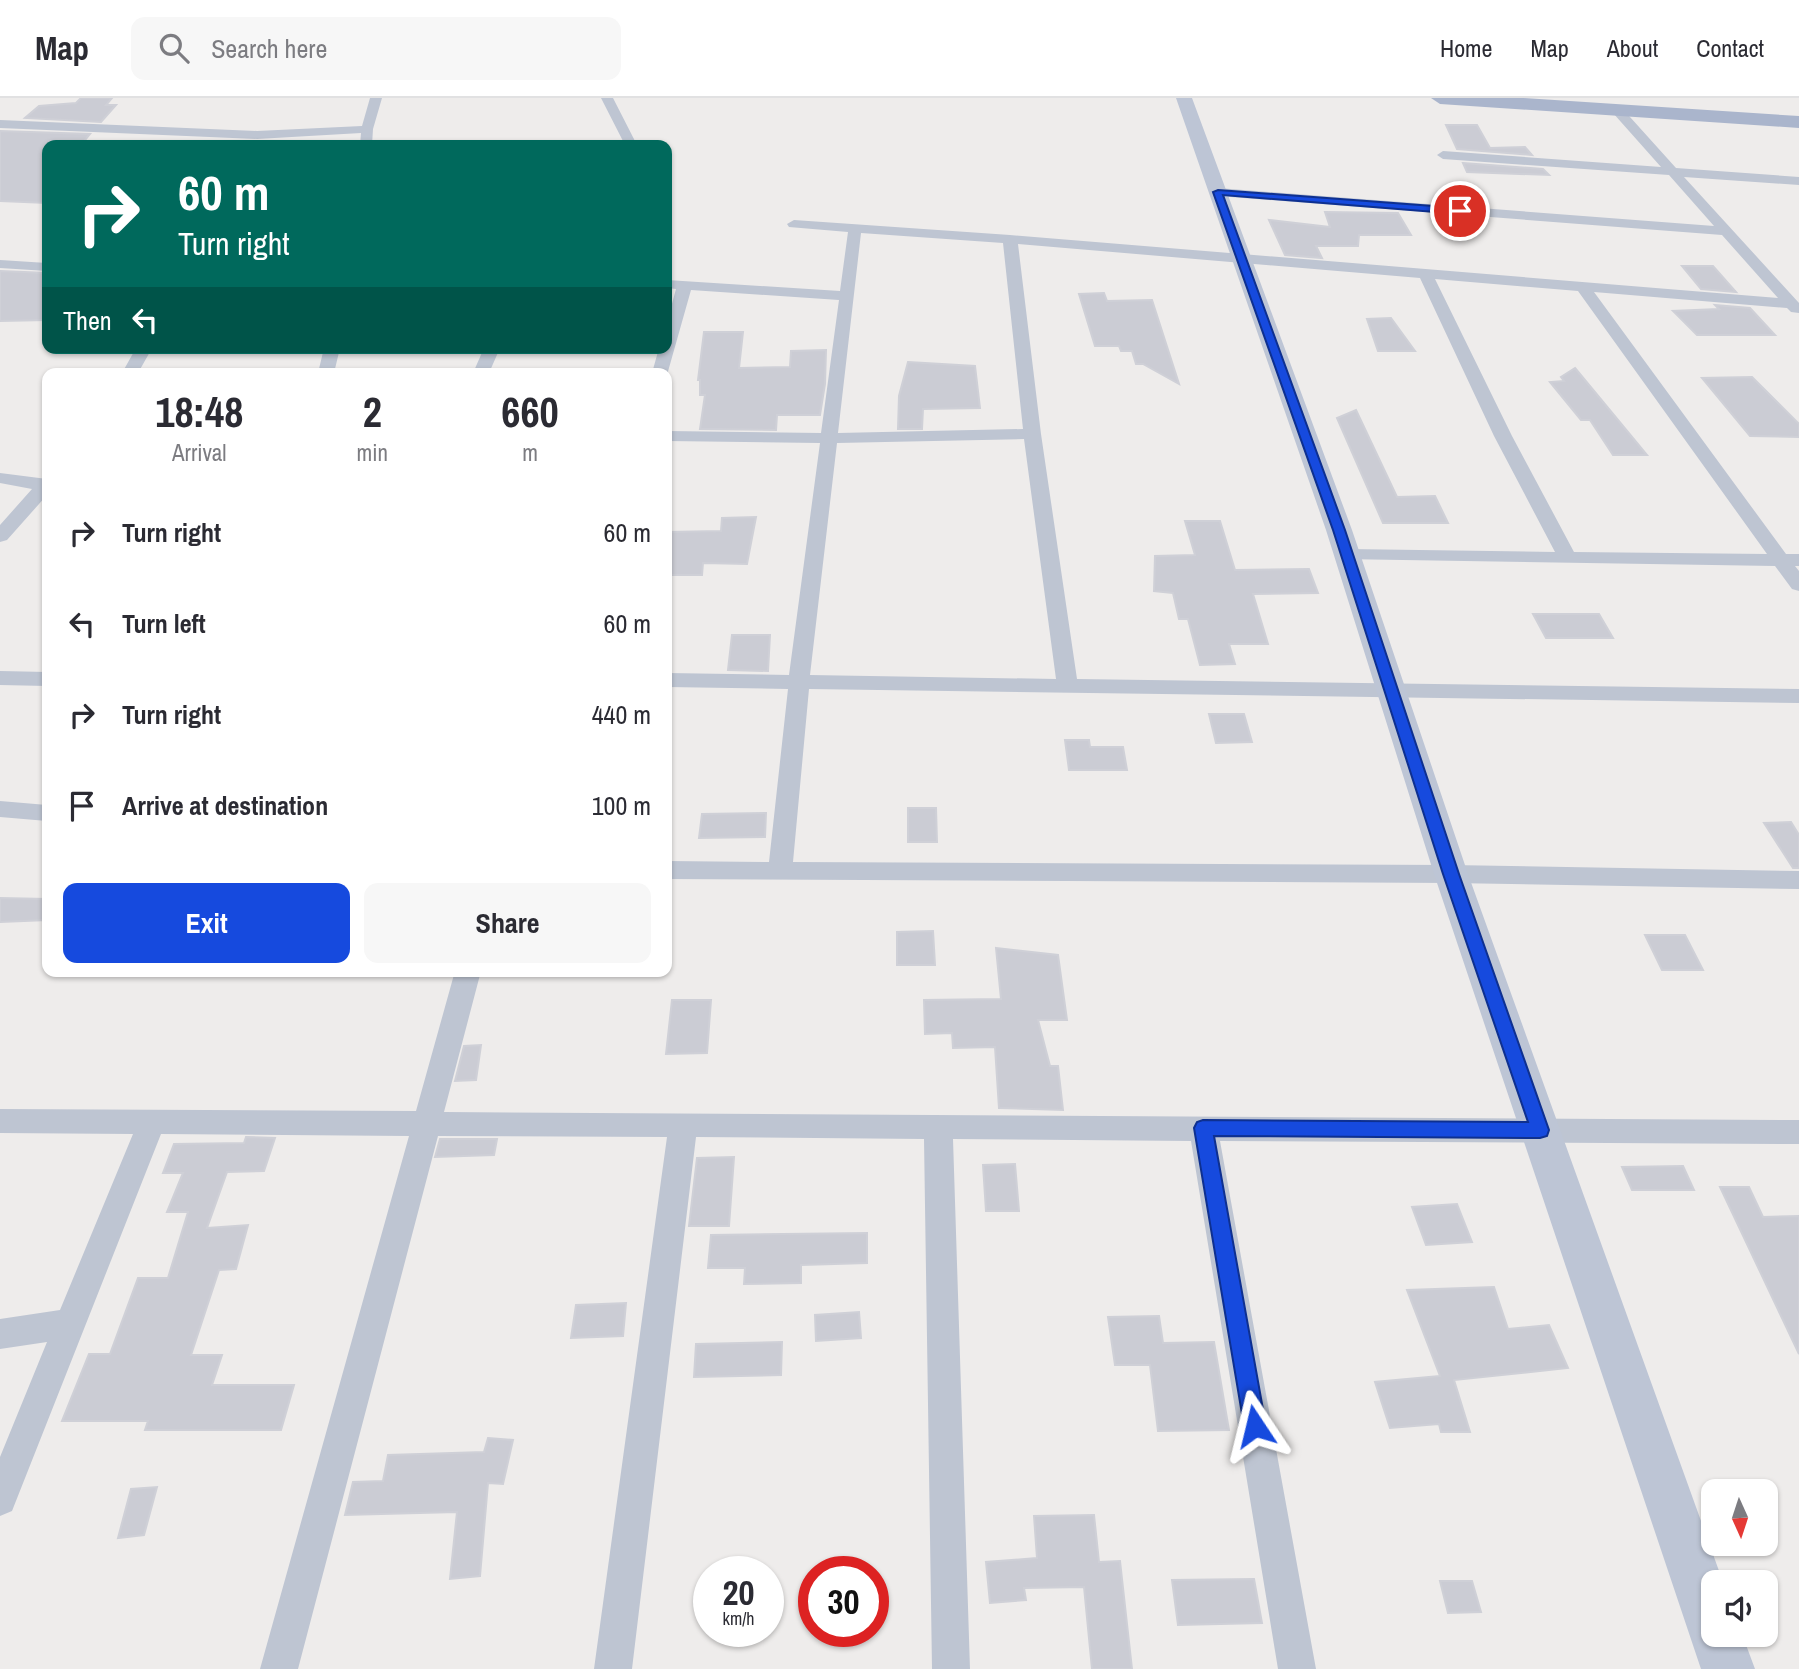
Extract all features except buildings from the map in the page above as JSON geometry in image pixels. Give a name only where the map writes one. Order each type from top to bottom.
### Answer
[{"type":"main road","points":[[1440,98],[1799,122]]},
{"type":"street","points":[[366,140],[376,98]]},
{"type":"street","points":[[607,98],[628,140]]},
{"type":"street","points":[[1184,98],[1348,555],[1451,874],[1701,1593]]},
{"type":"street","points":[[1617,110],[1795,308]]},
{"type":"street","points":[[0,124],[257,135],[367,129]]},
{"type":"street","points":[[1443,155],[1799,181]]},
{"type":"street","points":[[1218,192],[1728,232]]},
{"type":"street","points":[[794,225],[1010,239],[1582,286],[1795,308]]},
{"type":"street","points":[[780,872],[799,682],[855,228]]},
{"type":"street","points":[[1010,239],[1032,435],[1067,685]]},
{"type":"street","points":[[0,264],[42,267]]},
{"type":"street","points":[[1425,273],[1503,436],[1567,557]]},
{"type":"street","points":[[672,284],[846,296]]},
{"type":"street","points":[[672,331],[685,285]]},
{"type":"street","points":[[1582,286],[1790,560],[1799,585]]},
{"type":"street","points":[[672,436],[828,438],[1032,435]]},
{"type":"street","points":[[0,478],[42,484]]},
{"type":"street","points":[[0,536],[42,489]]},
{"type":"street","points":[[1348,555],[1790,560]]},
{"type":"street","points":[[0,678],[42,679]]},
{"type":"street","points":[[672,680],[1799,696]]},
{"type":"street","points":[[0,809],[42,813]]},
{"type":"street","points":[[672,870],[1451,874],[1799,880]]},
{"type":"street","points":[[279,1669],[466,977]]},
{"type":"street","points":[[0,1121],[1799,1132]]},
{"type":"street","points":[[0,1499],[152,1121]]},
{"type":"street","points":[[613,1669],[683,1124]]},
{"type":"street","points":[[938,1126],[951,1669]]},
{"type":"street","points":[[1203,1128],[1297,1669]]},
{"type":"street","points":[[0,1334],[70,1324]]},
{"type":"street","points":[[1720,1647],[1728,1669]]},
{"type":"route","points":[[1255,1426],[1203,1128],[1540,1130],[1451,874],[1339,530],[1218,192],[1460,211]]}]
